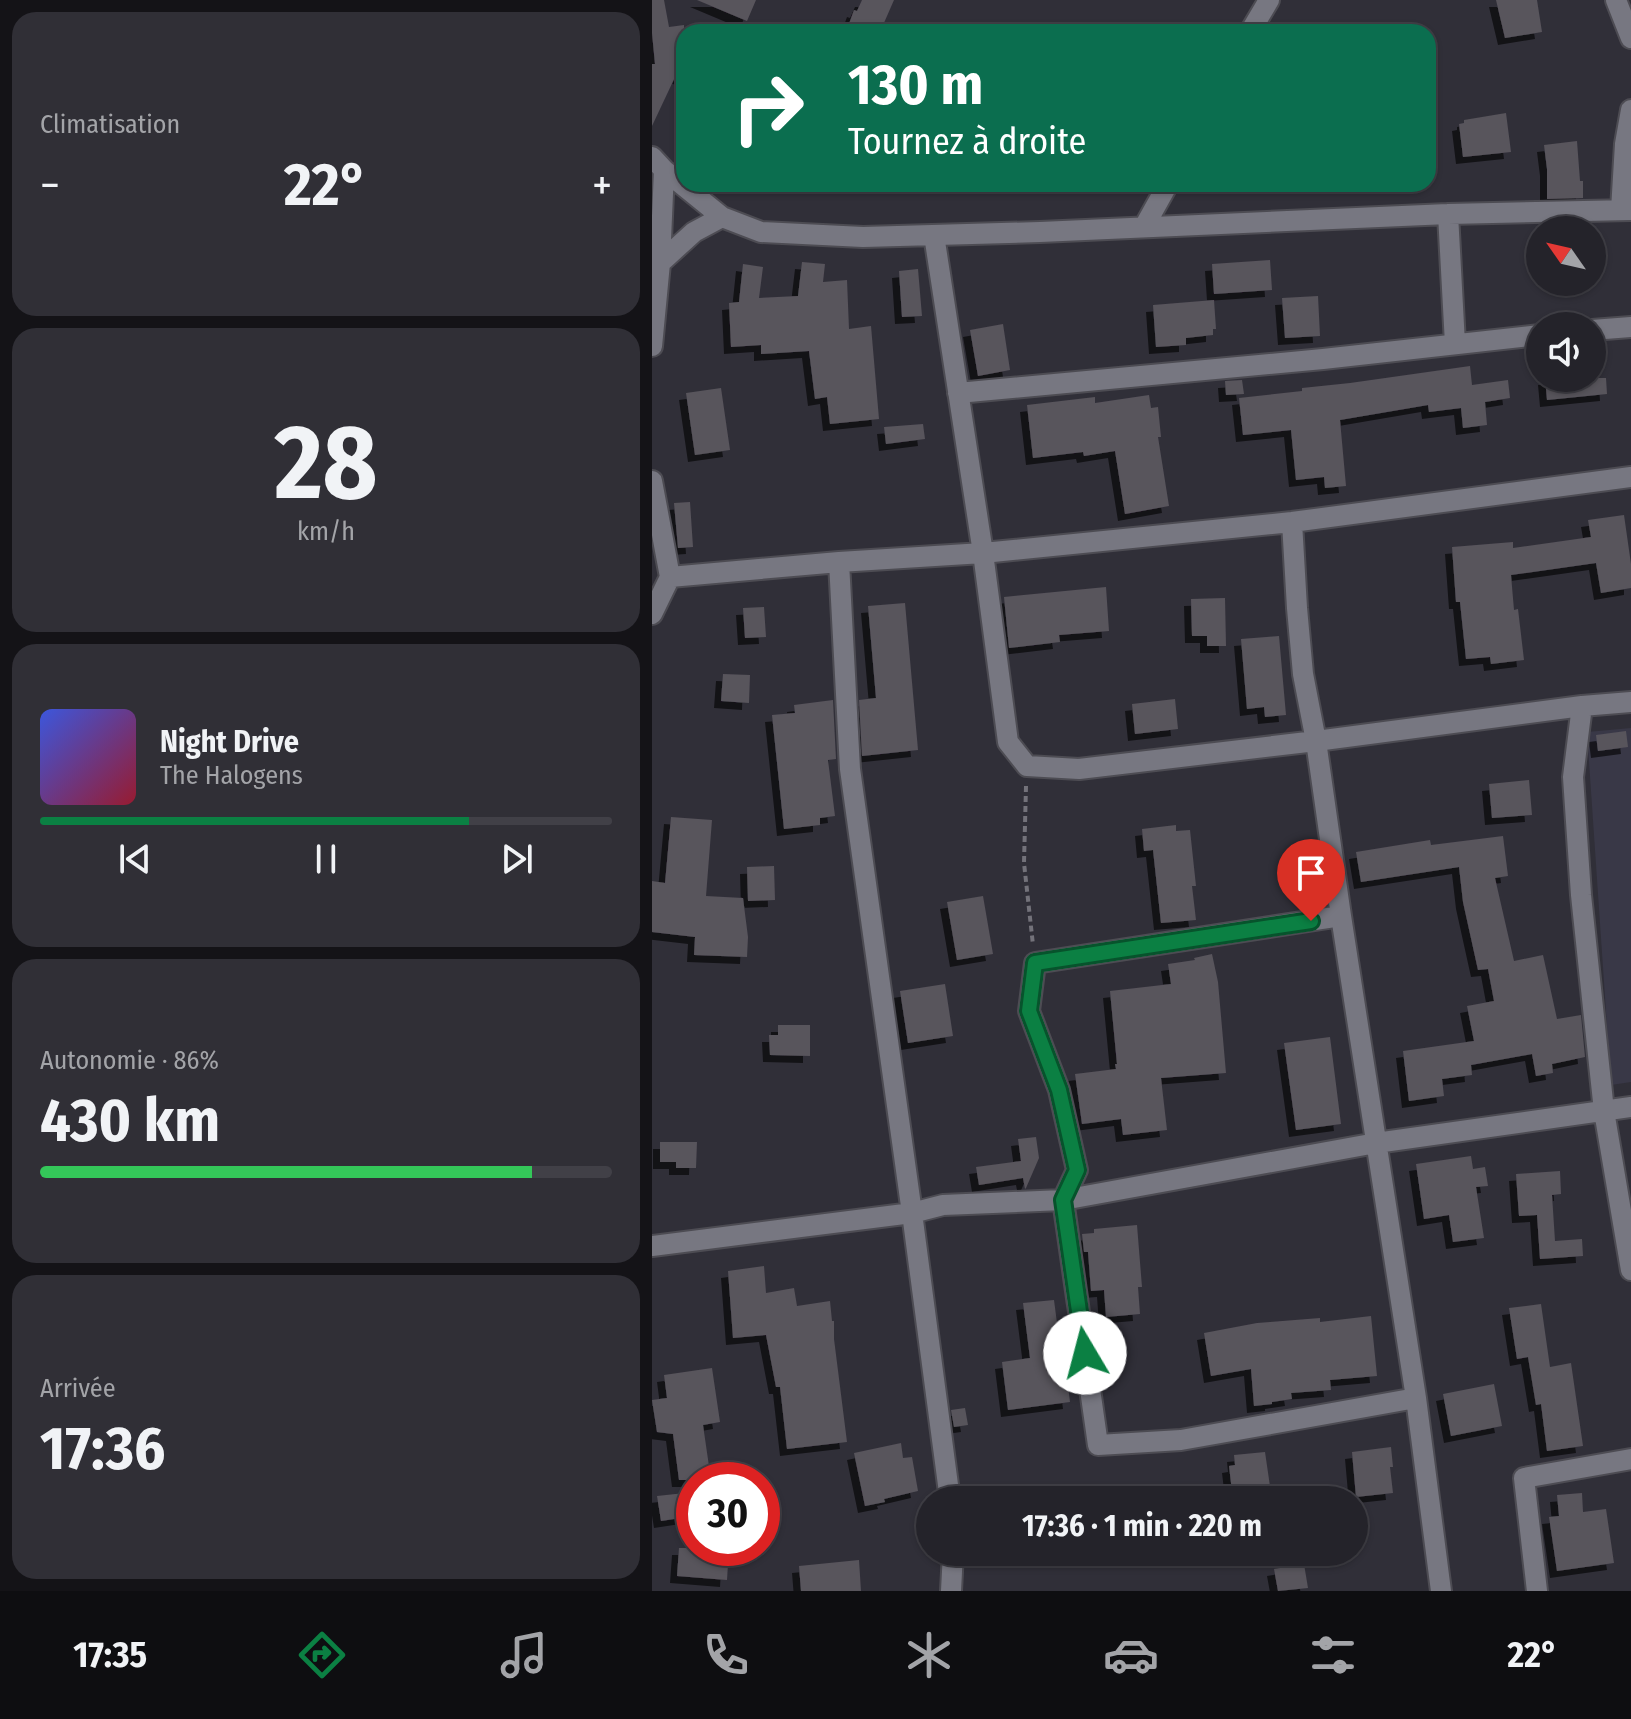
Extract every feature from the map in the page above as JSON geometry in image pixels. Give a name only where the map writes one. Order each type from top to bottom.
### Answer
[{"type":"street","points":[[1255,24],[1269,0]]},
{"type":"street","points":[[1616,0],[1631,38]]},
{"type":"street","points":[[692,192],[722,217],[761,232],[863,237],[1626,210],[1625,144],[1631,110]]},
{"type":"street","points":[[658,163],[676,178]]},
{"type":"street","points":[[652,346],[660,263],[658,163]]},
{"type":"street","points":[[1144,227],[1164,192]]},
{"type":"street","points":[[1448,214],[1455,344]]},
{"type":"street","points":[[660,263],[694,232],[722,217]]},
{"type":"street","points":[[934,235],[983,553],[1008,742],[1027,766],[1079,769],[1631,702]]},
{"type":"street","points":[[1606,329],[1631,327]]},
{"type":"street","points":[[958,393],[1526,336]]},
{"type":"street","points":[[670,577],[983,553],[1292,522],[1631,477]]},
{"type":"street","points":[[652,481],[670,577],[652,614]]},
{"type":"street","points":[[1292,522],[1303,674],[1316,741],[1416,1398],[1441,1591]]},
{"type":"street","points":[[839,562],[850,769],[948,1486]]},
{"type":"street","points":[[1582,706],[1573,777],[1581,895],[1604,1111],[1631,1270]]},
{"type":"street","points":[[1341,916],[1035,963],[1029,1011],[1059,1090],[1077,1170],[1063,1200],[1098,1445],[1181,1440],[1416,1398]]},
{"type":"street","points":[[652,1246],[912,1213],[943,1205],[1063,1200],[1376,1143],[1631,1107]]},
{"type":"street","points":[[1537,1591],[1524,1478],[1631,1459]]},
{"type":"street","points":[[951,1591],[952,1566]]},
{"type":"path","points":[[1027,766],[1024,863],[1035,963]]},
{"type":"shaded area","points":[[1631,728],[1631,1082],[1611,1085],[1587,732]]},
{"type":"building","points":[[652,0],[664,0],[669,27],[676,26],[676,75],[652,126],[652,64],[655,64]]},
{"type":"building","points":[[697,0],[756,0],[747,21]]},
{"type":"building","points":[[862,0],[894,0],[884,24],[849,24],[854,10],[857,11]]},
{"type":"building","points":[[1496,0],[1537,0],[1542,32],[1505,38]]},
{"type":"building","points":[[1506,113],[1511,152],[1463,157],[1459,124],[1464,120]]},
{"type":"building","points":[[1577,141],[1583,198],[1547,199],[1544,145]]},
{"type":"building","points":[[1270,260],[1272,290],[1214,294],[1212,264]]},
{"type":"building","points":[[802,262],[825,264],[823,282],[847,280],[849,329],[871,326],[879,419],[830,424],[827,397],[815,399],[809,351],[761,354],[761,345],[731,347],[729,303],[739,302],[743,264],[763,267],[759,298],[798,296]]},
{"type":"building","points":[[918,269],[922,316],[902,317],[899,271]]},
{"type":"building","points":[[1318,296],[1320,336],[1285,338],[1282,298]]},
{"type":"building","points":[[1214,300],[1216,329],[1213,329],[1213,335],[1186,338],[1186,345],[1156,347],[1153,305]]},
{"type":"building","points":[[1003,324],[1010,370],[978,376],[970,330]]},
{"type":"building","points":[[1470,366],[1472,385],[1508,380],[1510,398],[1485,402],[1487,425],[1463,428],[1461,408],[1429,412],[1428,405],[1340,420],[1346,486],[1325,488],[1324,477],[1296,480],[1291,430],[1243,435],[1239,398]]},
{"type":"building","points":[[1606,378],[1607,394],[1547,400],[1546,392],[1606,392]]},
{"type":"building","points":[[1242,380],[1244,394],[1226,395],[1225,381]]},
{"type":"building","points":[[721,388],[730,450],[695,455],[686,393]]},
{"type":"building","points":[[1149,395],[1151,408],[1158,407],[1161,437],[1158,437],[1169,506],[1125,514],[1115,451],[1033,458],[1027,405],[1095,397],[1095,403]]},
{"type":"building","points":[[923,424],[925,439],[886,444],[884,427]]},
{"type":"building","points":[[690,502],[693,547],[678,548],[674,503]]},
{"type":"building","points":[[1624,515],[1631,588],[1601,593],[1596,563],[1511,575],[1524,660],[1491,664],[1490,657],[1466,659],[1460,602],[1456,602],[1452,547],[1513,542],[1513,548],[1591,537],[1588,520]]},
{"type":"building","points":[[1106,587],[1109,631],[1059,635],[1060,642],[1009,648],[1004,597]]},
{"type":"building","points":[[1225,598],[1226,646],[1207,646],[1207,636],[1192,636],[1191,599]]},
{"type":"building","points":[[905,603],[918,750],[862,756],[859,700],[876,698],[868,606]]},
{"type":"building","points":[[764,607],[766,637],[745,638],[743,608]]},
{"type":"building","points":[[1279,636],[1286,715],[1265,717],[1264,707],[1247,709],[1241,639]]},
{"type":"building","points":[[723,674],[750,675],[749,703],[721,701]]},
{"type":"building","points":[[1175,699],[1178,729],[1135,734],[1132,704]]},
{"type":"building","points":[[833,700],[836,759],[828,760],[835,816],[820,818],[820,825],[784,829],[772,715],[795,713],[794,705]]},
{"type":"building","points":[[1626,731],[1628,747],[1598,751],[1596,735]]},
{"type":"building","points":[[1529,780],[1532,815],[1492,818],[1489,784]]},
{"type":"building","points":[[671,817],[712,820],[706,896],[743,898],[747,957],[694,955],[695,937],[652,932],[652,881],[665,883]]},
{"type":"building","points":[[1176,825],[1176,831],[1190,830],[1196,920],[1161,923],[1153,850],[1144,851],[1142,829]]},
{"type":"building","points":[[1503,836],[1508,876],[1495,878],[1514,961],[1543,955],[1557,1019],[1581,1015],[1585,1057],[1552,1064],[1553,1073],[1536,1076],[1532,1054],[1471,1065],[1472,1075],[1442,1079],[1444,1096],[1409,1101],[1403,1051],[1474,1041],[1467,1006],[1494,1001],[1488,969],[1478,970],[1463,902],[1459,867],[1361,882],[1356,852],[1430,840],[1431,845]]},
{"type":"building","points":[[774,866],[775,900],[748,901],[747,867]]},
{"type":"building","points":[[983,896],[993,954],[957,960],[947,902]]},
{"type":"building","points":[[1212,954],[1218,982],[1226,1073],[1161,1078],[1167,1130],[1123,1135],[1121,1119],[1082,1124],[1075,1074],[1116,1069],[1110,991],[1171,984],[1168,964]]},
{"type":"building","points":[[945,984],[953,1036],[908,1043],[900,991]]},
{"type":"building","points":[[778,1025],[810,1025],[810,1056],[770,1055],[769,1035],[778,1035]]},
{"type":"building","points":[[1330,1037],[1341,1124],[1296,1130],[1284,1043]]},
{"type":"building","points":[[1036,1137],[1039,1158],[1025,1189],[1023,1178],[979,1185],[976,1167],[1021,1161],[1018,1139]]},
{"type":"building","points":[[660,1142],[697,1142],[696,1168],[676,1168],[676,1162],[660,1162]]},
{"type":"building","points":[[1471,1156],[1473,1169],[1485,1167],[1488,1186],[1476,1187],[1484,1238],[1453,1242],[1449,1215],[1424,1219],[1416,1164]]},
{"type":"building","points":[[1560,1171],[1561,1194],[1552,1195],[1555,1241],[1582,1239],[1583,1256],[1540,1259],[1537,1215],[1519,1216],[1516,1174]]},
{"type":"building","points":[[1137,1225],[1142,1287],[1138,1287],[1140,1314],[1106,1317],[1104,1290],[1091,1291],[1088,1252],[1084,1252],[1082,1234],[1094,1233],[1094,1229]]},
{"type":"building","points":[[764,1266],[766,1293],[794,1288],[797,1306],[830,1301],[847,1442],[787,1449],[780,1387],[776,1387],[766,1335],[733,1338],[728,1271]]},
{"type":"building","points":[[1054,1300],[1070,1402],[1008,1410],[1002,1362],[1030,1358],[1023,1303]]},
{"type":"building","points":[[1541,1304],[1550,1367],[1571,1363],[1583,1446],[1547,1451],[1541,1404],[1536,1405],[1528,1357],[1517,1359],[1509,1308]]},
{"type":"building","points":[[1371,1316],[1377,1376],[1330,1380],[1331,1390],[1291,1393],[1292,1399],[1254,1406],[1251,1369],[1211,1376],[1204,1333],[1257,1323],[1320,1318],[1320,1322]]},
{"type":"building","points":[[712,1368],[720,1422],[703,1425],[708,1462],[677,1462],[673,1434],[657,1432],[652,1400],[667,1398],[664,1375]]},
{"type":"building","points":[[1494,1384],[1502,1426],[1451,1436],[1443,1394]]},
{"type":"building","points":[[965,1408],[968,1425],[954,1427],[951,1410]]},
{"type":"building","points":[[901,1443],[903,1458],[912,1457],[916,1491],[865,1506],[854,1453]]},
{"type":"building","points":[[1391,1447],[1393,1493],[1368,1496],[1368,1486],[1355,1486],[1352,1452]]},
{"type":"building","points":[[1265,1452],[1270,1486],[1231,1486],[1229,1466],[1235,1465],[1234,1455]]},
{"type":"building","points":[[1582,1493],[1583,1512],[1606,1509],[1614,1563],[1557,1571],[1549,1517],[1559,1516],[1557,1495]]},
{"type":"building","points":[[676,1494],[676,1519],[661,1521],[657,1496]]},
{"type":"building","points":[[859,1560],[861,1591],[801,1591],[799,1566]]},
{"type":"building","points":[[678,1566],[728,1566],[727,1580],[677,1576]]},
{"type":"building","points":[[1304,1566],[1308,1588],[1278,1591],[1274,1569]]},
{"type":"route","points":[[1085,1353],[1063,1200],[1077,1170],[1059,1090],[1029,1011],[1035,963],[1311,921]]}]
